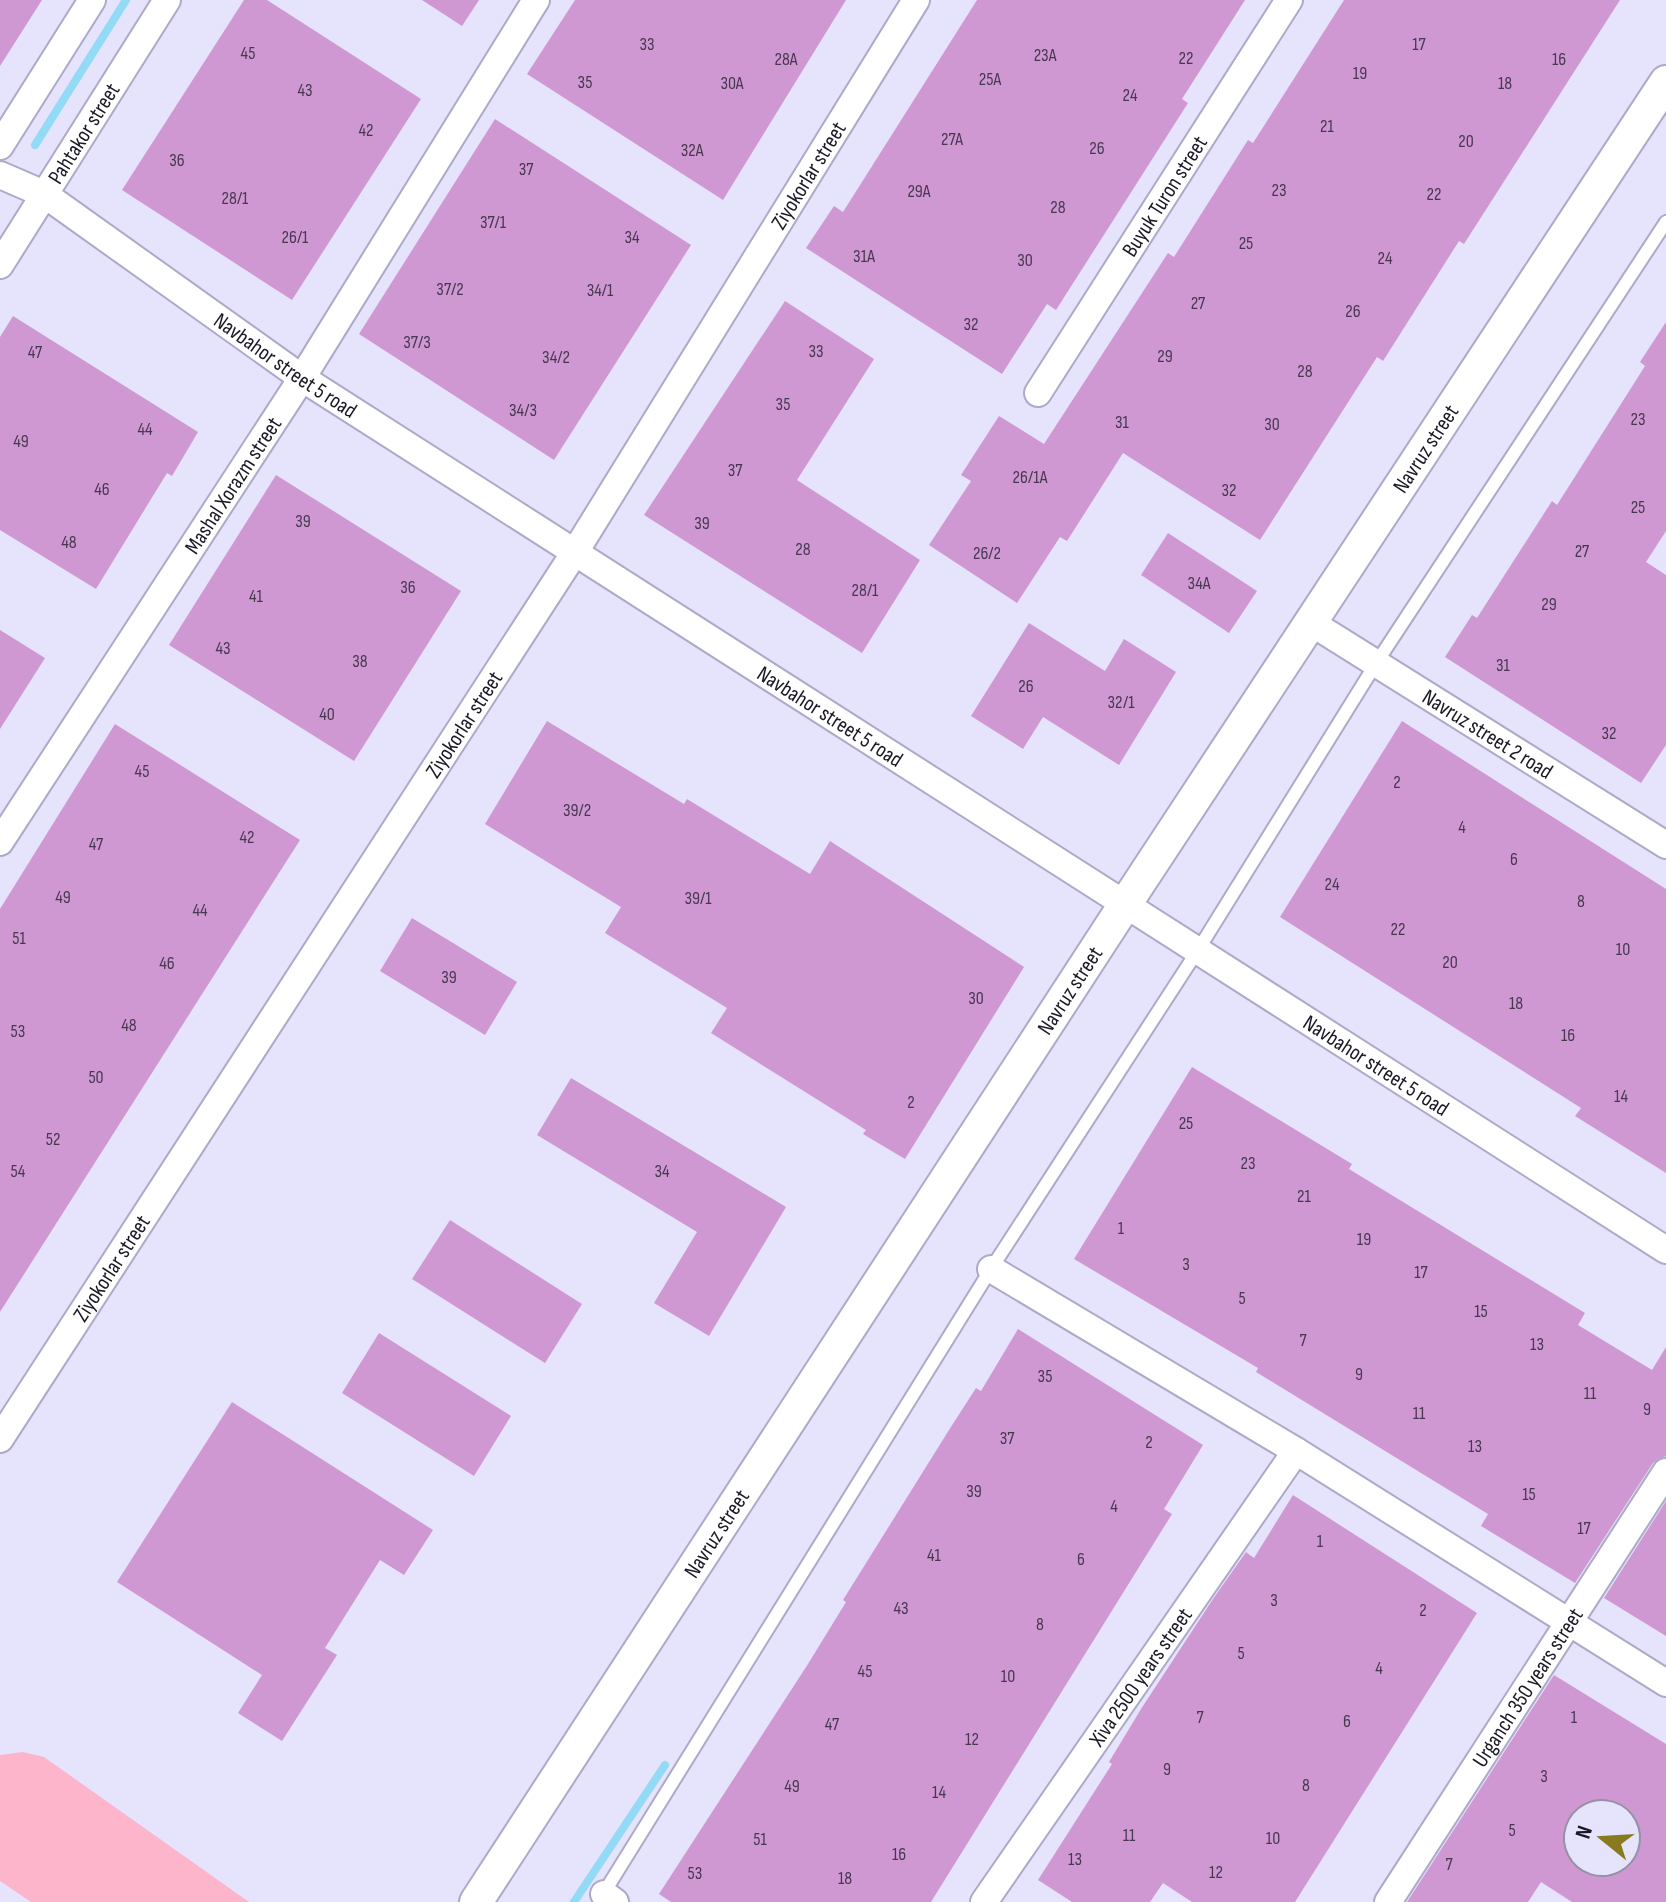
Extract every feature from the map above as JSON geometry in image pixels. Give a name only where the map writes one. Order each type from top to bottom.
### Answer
[{"type":"street","points":[[0,146],[92,0]]},
{"type":"street","name":"Pahtakor street","points":[[0,265],[167,0]]},
{"type":"street","name":"Mashal Xorazm street","points":[[0,842],[302,378],[536,0]]},
{"type":"street","name":"Ziyokorlar street","points":[[0,1439],[575,552],[916,0]]},
{"type":"street","name":"Buyuk Turon street","points":[[1038,393],[1289,0]]},
{"type":"street","name":"Navruz street","points":[[476,1902],[1124,906],[1666,82]]},
{"type":"street","name":"Navbahor street 5 road","points":[[0,175],[44,194],[302,378],[1666,1250]]},
{"type":"street","name":"Navruz street 2 road","points":[[1310,622],[1375,665],[1662,835]]},
{"type":"street","points":[[991,1269],[1296,1451],[1666,1683]]},
{"type":"street","name":"Xiva 2500 years street","points":[[984,1902],[1296,1451]]},
{"type":"street","name":"Urganch 350 years street","points":[[1388,1902],[1666,1472]]},
{"type":"lane","points":[[606,1899],[991,1269],[1198,950],[1375,665],[1666,222]]},
{"type":"shaded area","points":[[23,1752],[44,1757],[249,1902],[31,1902],[0,1881],[0,1755]]},
{"type":"building","points":[[0,0],[42,0],[0,66]]},
{"type":"building","points":[[244,0],[267,0],[421,99],[292,300],[122,190]]},
{"type":"building","points":[[422,0],[479,0],[462,26]]},
{"type":"building","points":[[575,0],[846,0],[723,200],[527,74]]},
{"type":"building","points":[[977,0],[1245,0],[1182,99],[1188,103],[1056,310],[1047,304],[1002,374],[806,248],[834,206],[843,212]]},
{"type":"building","points":[[1344,0],[1620,0],[1464,244],[1459,241],[1383,361],[1377,357],[1260,540],[1123,453],[1067,541],[1060,537],[1017,603],[929,545],[971,481],[961,475],[999,416],[1044,444],[1168,253],[1174,257],[1248,140],[1253,143]]},
{"type":"building","points":[[495,119],[691,245],[554,460],[359,334]]},
{"type":"building","points":[[785,301],[874,359],[797,480],[920,560],[862,653],[644,515]]},
{"type":"building","points":[[13,316],[198,432],[172,476],[167,473],[96,589],[0,530],[0,337]]},
{"type":"building","points":[[1666,322],[1666,531],[1646,562],[1666,575],[1666,745],[1641,783],[1445,657],[1472,615],[1477,618],[1552,501],[1557,505],[1645,366],[1640,362]]},
{"type":"building","points":[[276,475],[461,591],[354,761],[169,645]]},
{"type":"building","points":[[1168,533],[1257,591],[1229,633],[1141,575]]},
{"type":"building","points":[[1029,623],[1105,671],[1124,639],[1176,672],[1119,765],[1043,717],[1023,749],[971,716]]},
{"type":"building","points":[[0,630],[45,658],[0,729]]},
{"type":"building","points":[[547,721],[684,804],[687,799],[810,874],[830,841],[1024,967],[905,1159],[863,1134],[866,1130],[711,1033],[727,1008],[605,933],[621,907],[485,824]]},
{"type":"building","points":[[1402,721],[1666,889],[1666,1173],[1575,1116],[1581,1108],[1280,917]]},
{"type":"building","points":[[115,724],[300,840],[0,1312],[0,909]]},
{"type":"building","points":[[412,918],[517,982],[485,1035],[380,971]]},
{"type":"building","points":[[1192,1067],[1352,1164],[1349,1169],[1585,1313],[1578,1325],[1652,1370],[1666,1347],[1666,1456],[1653,1463],[1575,1583],[1481,1526],[1488,1514],[1256,1372],[1258,1368],[1074,1259]]},
{"type":"building","points":[[571,1078],[786,1207],[709,1336],[654,1303],[697,1232],[537,1135]]},
{"type":"building","points":[[450,1220],[582,1304],[545,1363],[412,1279]]},
{"type":"building","points":[[1018,1329],[1203,1445],[1164,1509],[1172,1514],[931,1902],[671,1902],[659,1894],[808,1664],[846,1602],[843,1600],[949,1430],[976,1388],[981,1391]]},
{"type":"building","points":[[379,1333],[511,1416],[474,1476],[342,1393]]},
{"type":"building","points":[[232,1402],[433,1530],[404,1575],[380,1560],[325,1648],[337,1655],[282,1741],[238,1713],[262,1675],[117,1582]]},
{"type":"building","points":[[1293,1495],[1477,1613],[1295,1902],[1192,1902],[1163,1883],[1150,1902],[1072,1902],[1038,1880],[1112,1764],[1109,1762],[1141,1709],[1213,1599],[1246,1552],[1254,1558]]},
{"type":"building","points":[[1666,1501],[1666,1636],[1604,1598]]},
{"type":"building","points":[[1554,1675],[1666,1744],[1666,1902],[1572,1902],[1541,1882],[1528,1902],[1407,1902]]},
{"type":"waterway","points":[[35,145],[126,0]]},
{"type":"waterway","points":[[574,1902],[665,1765]]}]
